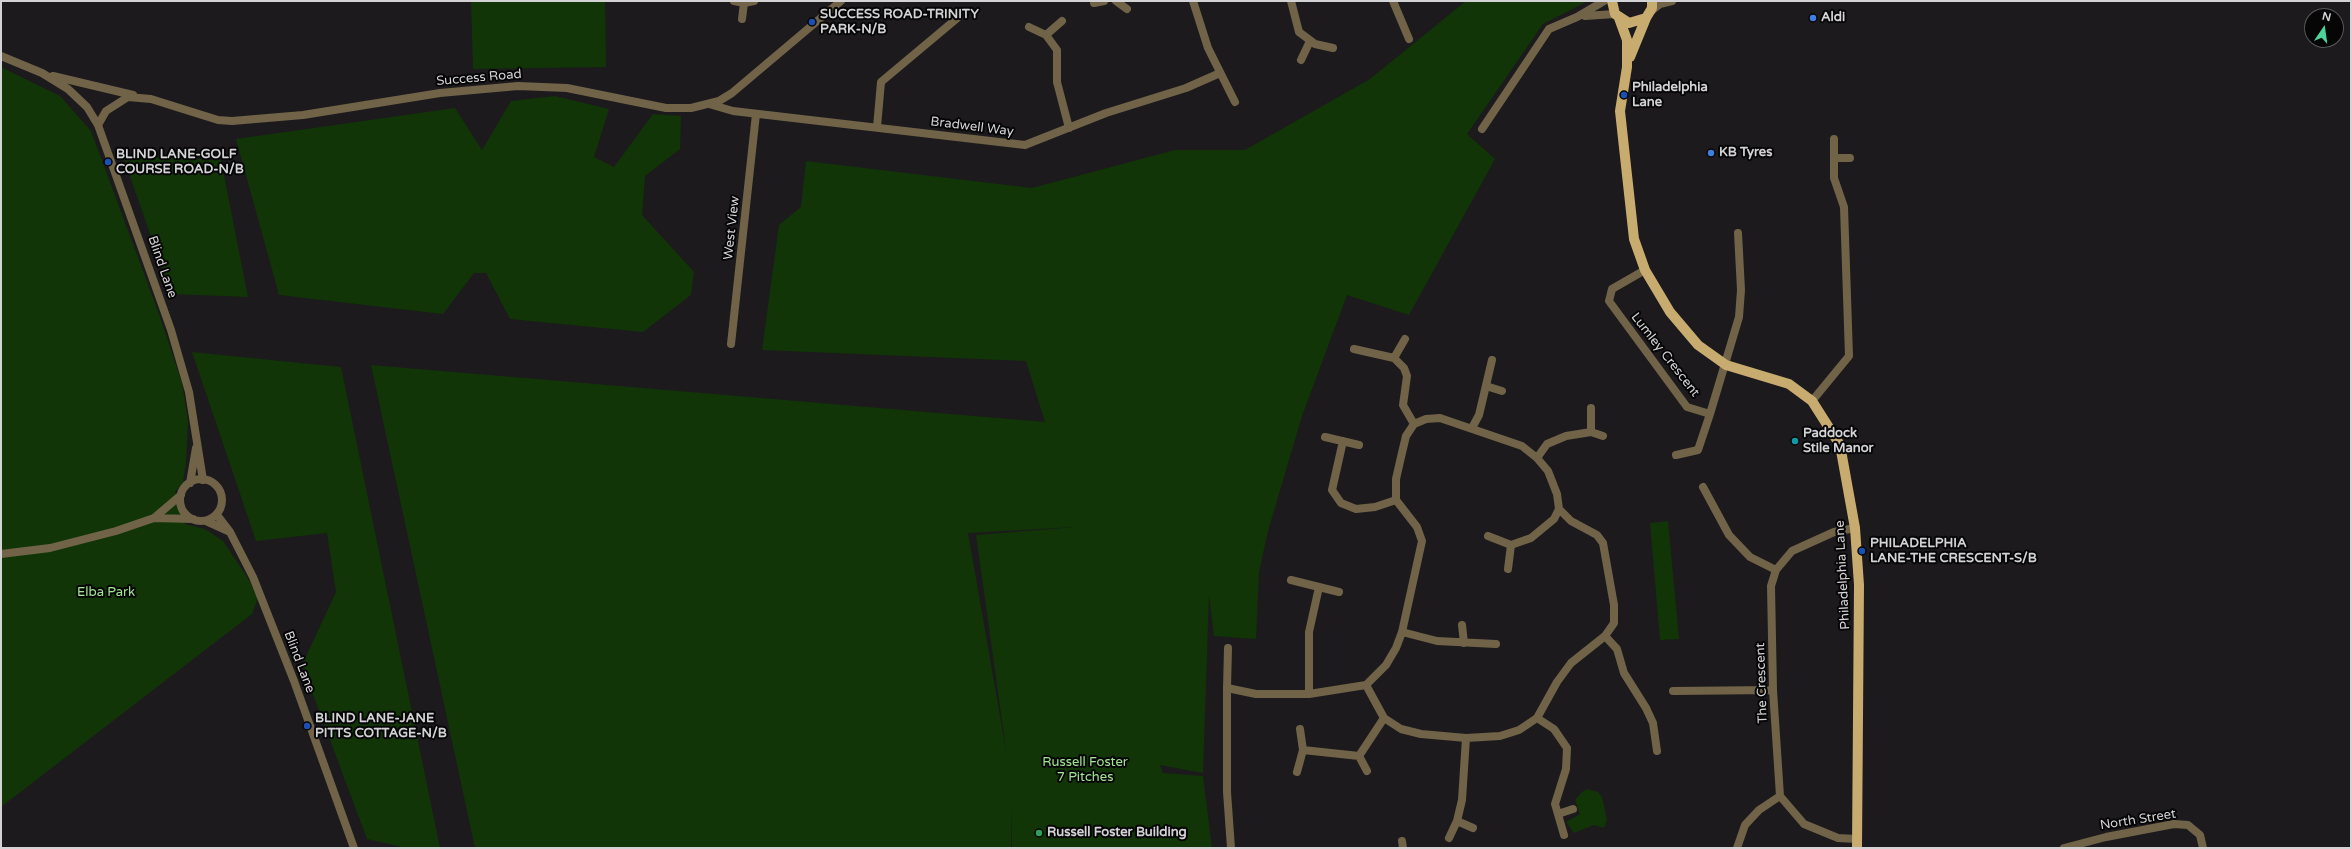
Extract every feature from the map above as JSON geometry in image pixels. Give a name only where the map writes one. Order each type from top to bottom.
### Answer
[{"type":"main road","name":"Philadelphia Lane","points":[[1612,1],[1627,40],[1626,67],[1620,111],[1634,239],[1645,270],[1670,312],[1698,345],[1726,365],[1789,384],[1812,401],[1840,445],[1855,528],[1859,585],[1857,843]]},
{"type":"main road","name":"Philadelphia Lane","points":[[1626,67],[1648,15],[1652,1]]},
{"type":"main road","points":[[1617,16],[1629,23],[1641,21],[1648,15]]},
{"type":"street","points":[[734,1],[744,3],[754,1]]},
{"type":"street","name":"Success Road","points":[[98,125],[106,111],[113,105],[128,97],[140,97],[172,105],[218,120],[232,121],[303,115],[440,93],[518,86],[567,88],[678,109],[709,104],[719,101],[743,85],[841,1]]},
{"type":"street","points":[[1094,3],[1104,1]]},
{"type":"street","points":[[1116,1],[1127,10]]},
{"type":"street","points":[[1193,1],[1208,48],[1234,102]]},
{"type":"street","points":[[1291,1],[1297,27],[1310,41],[1333,48]]},
{"type":"street","points":[[1393,1],[1409,39]]},
{"type":"street","points":[[1482,129],[1549,29],[1577,17],[1604,1]]},
{"type":"street","points":[[1648,15],[1660,4],[1672,1]]},
{"type":"street","points":[[742,19],[744,3]]},
{"type":"street","points":[[878,127],[881,82],[961,15]]},
{"type":"street","points":[[1577,17],[1617,16]]},
{"type":"street","points":[[1046,35],[1062,21]]},
{"type":"street","points":[[1029,27],[1046,35],[1057,50],[1057,82],[1069,128]]},
{"type":"street","points":[[1301,60],[1310,41]]},
{"type":"street","points":[[1,56],[42,73],[89,86],[140,97]]},
{"type":"street","name":"Blind Lane","points":[[42,73],[68,89],[87,107],[98,125],[171,330],[189,392],[203,480]]},
{"type":"street","name":"Bradwell Way","points":[[709,104],[733,111],[756,114],[1025,145],[1106,113],[1186,88],[1220,73]]},
{"type":"street","name":"West View","points":[[731,344],[756,114]]},
{"type":"street","points":[[1812,401],[1849,356],[1844,207],[1834,178],[1834,139]]},
{"type":"street","points":[[1834,158],[1850,158]]},
{"type":"street","name":"Lumley Crescent","points":[[1645,270],[1612,289],[1609,301],[1688,407],[1710,414],[1726,365],[1739,317],[1741,290],[1738,233]]},
{"type":"street","points":[[1394,358],[1405,339]]},
{"type":"street","points":[[1354,349],[1394,358],[1404,368],[1407,376],[1403,406],[1414,424]]},
{"type":"street","points":[[1472,428],[1479,415],[1492,360]]},
{"type":"street","points":[[1486,386],[1502,391]]},
{"type":"street","points":[[1591,408],[1591,432]]},
{"type":"street","points":[[1676,456],[1698,450],[1710,414]]},
{"type":"street","points":[[1228,688],[1256,694],[1309,694],[1366,685],[1386,665],[1402,632],[1422,541],[1417,527],[1396,500],[1398,472],[1406,436],[1414,424],[1426,419],[1440,418],[1472,428],[1522,446],[1537,458],[1548,470],[1557,494],[1559,509],[1554,519],[1531,538],[1511,545],[1488,536]]},
{"type":"street","points":[[1537,458],[1547,444],[1566,436],[1591,432],[1603,436]]},
{"type":"street","points":[[1325,437],[1359,445]]},
{"type":"street","name":"Blind Lane","points":[[190,483],[197,441]]},
{"type":"street","points":[[1343,441],[1332,490],[1341,503],[1356,509],[1375,507],[1396,500]]},
{"type":"street","points":[[154,518],[181,495],[190,483],[203,480],[213,483],[221,493],[222,502],[217,514],[206,521]]},
{"type":"street","points":[[1704,486],[1729,535],[1750,557],[1776,570]]},
{"type":"street","points":[[181,495],[182,509],[193,519]]},
{"type":"street","points":[[1366,685],[1384,718],[1401,730],[1421,734],[1466,738],[1500,736],[1520,730],[1537,718],[1557,682],[1571,663],[1605,636],[1614,623],[1614,605],[1603,543],[1597,535],[1571,521],[1559,509]]},
{"type":"street","name":"Blind Lane","points":[[217,514],[230,532],[253,577],[294,681],[354,848]]},
{"type":"street","points":[[1,554],[50,548],[116,531],[154,518],[193,519],[206,521],[230,532]]},
{"type":"street","name":"The Crescent","points":[[1780,796],[1773,690],[1771,586],[1776,570],[1792,551],[1834,532],[1855,528]]},
{"type":"street","points":[[1508,569],[1511,545]]},
{"type":"street","points":[[1291,580],[1339,592]]},
{"type":"street","points":[[1309,694],[1309,632],[1319,587]]},
{"type":"street","points":[[1462,625],[1464,643]]},
{"type":"street","points":[[1402,632],[1438,641],[1496,644]]},
{"type":"street","points":[[1605,636],[1617,649],[1624,673],[1646,708],[1653,723],[1657,751]]},
{"type":"street","points":[[1228,648],[1227,792],[1232,848]]},
{"type":"street","points":[[1673,691],[1773,690]]},
{"type":"street","points":[[1360,756],[1384,718]]},
{"type":"street","points":[[1537,718],[1554,729],[1567,748],[1566,769],[1555,804],[1564,835]]},
{"type":"street","points":[[1297,772],[1303,750],[1300,729]]},
{"type":"street","points":[[1449,838],[1457,821],[1464,787],[1466,738]]},
{"type":"street","points":[[1303,750],[1360,756]]},
{"type":"street","points":[[1360,756],[1367,771]]},
{"type":"street","points":[[1737,848],[1745,825],[1759,810],[1780,796],[1804,824],[1838,838],[1857,843]]},
{"type":"street","points":[[1558,814],[1573,809]]},
{"type":"street","points":[[1457,821],[1473,828]]},
{"type":"street","name":"North Street","points":[[2064,848],[2106,837],[2174,824],[2188,826],[2200,835],[2203,848]]},
{"type":"green space","points":[[471,1],[605,1],[606,67],[473,69]]},
{"type":"green space","name":"Russell Foster 7 Pitches","points":[[1466,1],[1588,1],[1543,24],[1467,134],[1495,159],[1409,315],[1347,295],[1302,416],[1268,531],[1259,572],[1256,639],[1214,636],[1209,595],[1203,773],[1160,765],[1163,773],[1203,776],[1212,848],[1012,848],[1011,808],[1011,848],[475,848],[371,365],[1045,422],[1026,361],[762,350],[779,225],[801,207],[806,161],[1032,188],[1175,150],[1245,150],[1370,79]],"holes":[[[1076,527],[976,535],[1007,756],[968,533]]]},
{"type":"green space","name":"Elba Park","points":[[1,67],[60,96],[91,131],[159,314],[182,383],[188,422],[186,463],[183,482],[175,492],[185,524],[205,529],[223,541],[246,575],[258,598],[252,614],[1,807]]},
{"type":"green space","points":[[555,96],[609,109],[594,157],[614,167],[653,114],[681,116],[680,149],[645,176],[642,215],[694,272],[691,295],[643,332],[510,319],[486,273],[474,273],[443,314],[279,295],[236,139],[455,108],[482,150],[511,101]]},
{"type":"green space","points":[[123,156],[221,160],[248,297],[171,294]]},
{"type":"green space","points":[[192,352],[341,367],[440,848],[407,848],[367,839],[302,665],[336,592],[327,533],[256,541]]},
{"type":"green space","points":[[1668,521],[1679,639],[1660,640],[1650,523]]},
{"type":"green space","points":[[1587,789],[1598,792],[1602,797],[1607,820],[1604,828],[1594,825],[1574,833],[1566,822],[1580,814],[1575,800]]},
{"type":"place","name":"Aldi","points":[[1813,18]]},
{"type":"place","name":"SUCCESS ROAD-TRINITY PARK-N/B","points":[[812,22]]},
{"type":"place","name":"Philadelphia Lane","points":[[1624,95]]},
{"type":"place","name":"KB Tyres","points":[[1711,153]]},
{"type":"place","name":"BLIND LANE-GOLF COURSE ROAD-N/B","points":[[108,162]]},
{"type":"place","name":"Paddock Stile Manor","points":[[1795,441]]},
{"type":"place","name":"PHILADELPHIA LANE-THE CRESCENT-S/B","points":[[1862,551]]},
{"type":"place","name":"BLIND LANE-JANE PITTS COTTAGE-N/B","points":[[307,726]]},
{"type":"place","name":"Russell Foster Building","points":[[1039,833]]}]
